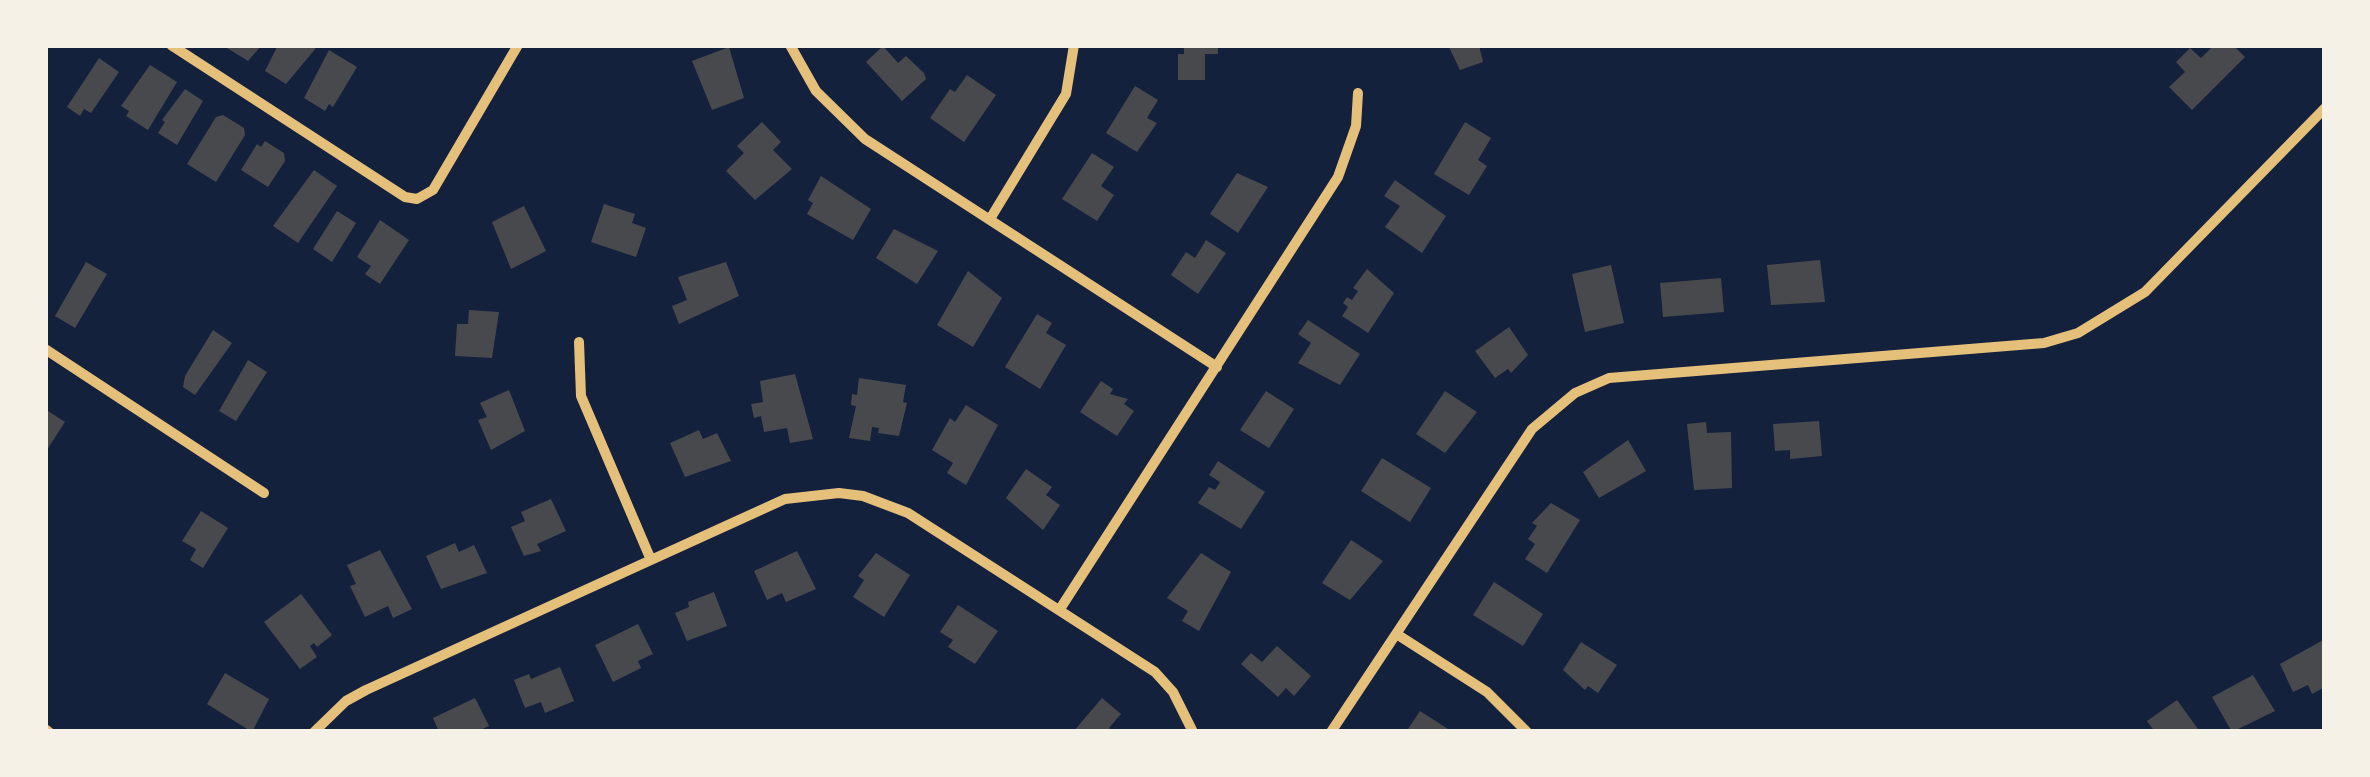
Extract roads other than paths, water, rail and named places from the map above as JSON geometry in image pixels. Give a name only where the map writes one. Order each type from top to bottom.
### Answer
[{"type":"street","points":[[170,45],[405,197],[417,199],[433,190],[518,45]]},
{"type":"street","points":[[790,45],[816,91],[841,119],[1217,367]]},
{"type":"street","points":[[990,219],[1066,94],[1074,45]]},
{"type":"street","points":[[1060,609],[1338,177],[1356,126],[1358,92]]},
{"type":"street","points":[[1331,732],[1532,429],[1575,392],[1609,378],[2044,343],[2078,333],[2116,314],[2144,292],[2325,108]]},
{"type":"street","points":[[579,342],[581,396],[650,560]]},
{"type":"street","points":[[45,350],[264,493]]},
{"type":"street","points":[[314,732],[346,701],[366,690],[650,560],[786,499],[839,492],[863,496],[908,513],[1154,672],[1173,692],[1193,732]]},
{"type":"street","points":[[1398,635],[1487,692],[1527,732]]}]
